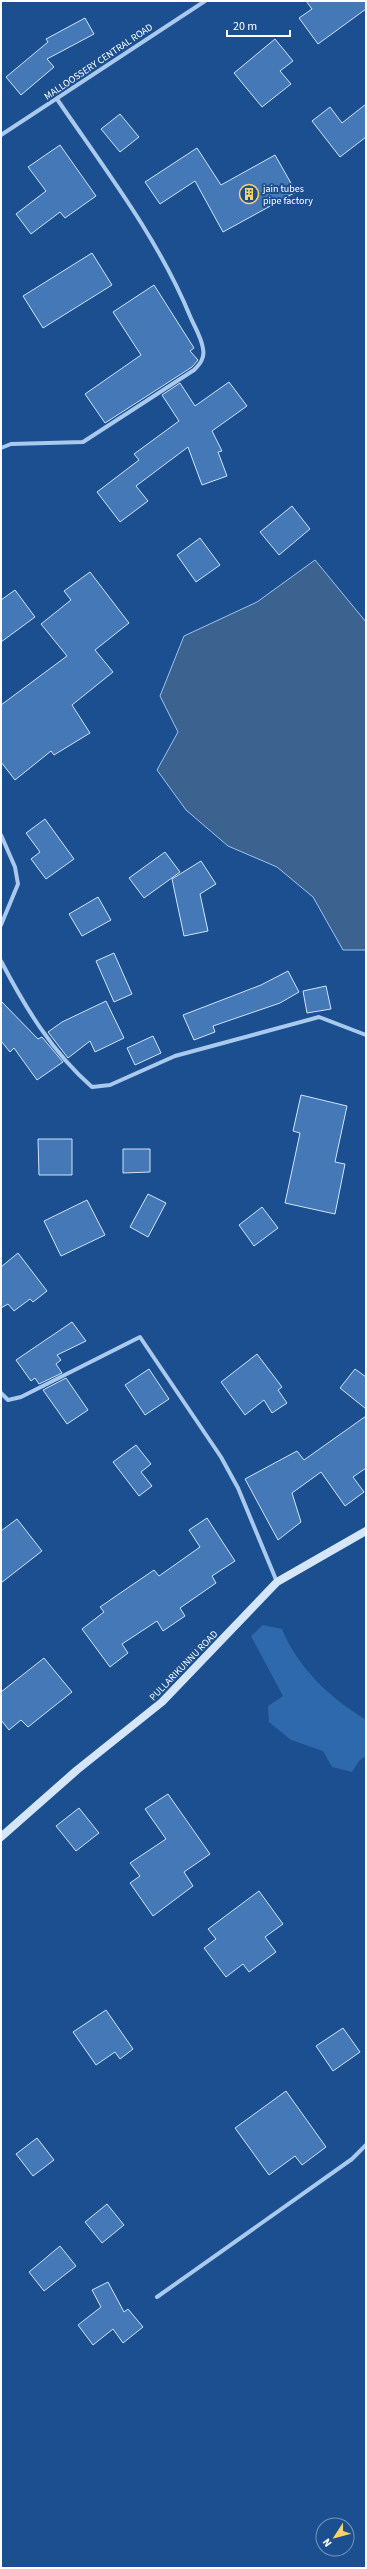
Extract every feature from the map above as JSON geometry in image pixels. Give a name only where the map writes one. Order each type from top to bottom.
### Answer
[{"type":"main road","name":"PULLARIKUNNU ROAD","points":[[1,1837],[77,1770],[162,1702],[277,1582],[366,1531]]},
{"type":"street","name":"MALLOOSSERY CENTRAL ROAD","points":[[1,135],[205,1]]},
{"type":"street","points":[[1,448],[11,444],[83,442],[194,370],[204,357],[203,348],[184,302],[167,268],[147,233],[57,99]]},
{"type":"street","points":[[1,834],[15,867],[18,884],[1,925]]},
{"type":"street","points":[[1,961],[24,1004],[60,1056],[92,1087],[110,1085],[175,1056],[320,1017],[366,1035]]},
{"type":"street","points":[[1,1393],[8,1400],[21,1397],[140,1337],[221,1457],[238,1488],[277,1582]]},
{"type":"street","points":[[157,2297],[346,2163],[366,2145]]},
{"type":"shaded area","points":[[315,560],[366,622],[366,950],[343,950],[313,897],[277,867],[228,846],[186,810],[157,770],[178,732],[160,696],[184,636],[257,602]]},
{"type":"shaded area","points":[[263,1625],[282,1629],[297,1657],[316,1681],[340,1702],[366,1720],[366,1756],[359,1761],[352,1772],[332,1767],[323,1751],[291,1740],[269,1722],[268,1706],[283,1696],[251,1636]]},
{"type":"building","points":[[306,1],[366,1],[366,9],[318,44],[299,18],[312,9]]},
{"type":"building","points":[[85,18],[94,34],[47,59],[54,67],[21,95],[6,77],[48,42],[46,39]]},
{"type":"building","points":[[275,39],[293,61],[280,71],[291,84],[262,107],[234,73]]},
{"type":"building","points":[[366,104],[366,137],[340,157],[312,121],[330,107],[342,123]]},
{"type":"building","points":[[120,114],[139,137],[120,152],[101,129]]},
{"type":"building","points":[[60,145],[96,196],[65,218],[60,212],[31,234],[16,214],[46,191],[28,167]]},
{"type":"building","name":"jain tubes pipe factory","points":[[197,148],[221,185],[275,155],[296,192],[223,232],[195,181],[160,204],[145,182]]},
{"type":"building","points":[[92,253],[112,285],[43,328],[23,296]]},
{"type":"building","points":[[154,285],[194,348],[190,351],[198,360],[192,367],[105,423],[85,394],[141,355],[113,312]]},
{"type":"building","points":[[229,382],[247,406],[212,431],[222,451],[218,452],[227,476],[202,485],[188,447],[136,486],[148,501],[120,522],[97,492],[139,460],[134,454],[179,421],[162,395],[180,383],[195,406]]},
{"type":"building","points":[[292,506],[310,529],[279,555],[260,532]]},
{"type":"building","points":[[200,538],[220,565],[196,582],[177,555]]},
{"type":"building","points":[[90,572],[129,623],[95,650],[113,672],[72,705],[90,733],[54,755],[51,751],[15,780],[1,762],[1,705],[67,656],[41,624],[71,600],[64,591]]},
{"type":"building","points":[[15,590],[35,617],[1,642],[1,600]]},
{"type":"building","points":[[45,819],[74,859],[46,879],[31,859],[40,852],[26,833]]},
{"type":"building","points":[[165,852],[180,872],[144,898],[129,878]]},
{"type":"building","points":[[201,861],[216,884],[200,894],[208,931],[184,936],[172,879]]},
{"type":"building","points":[[98,897],[111,920],[82,936],[69,914]]},
{"type":"building","points":[[114,953],[132,994],[114,1002],[96,961]]},
{"type":"building","points":[[288,971],[299,992],[280,1003],[213,1026],[215,1032],[194,1040],[183,1015],[261,985]]},
{"type":"building","points":[[326,986],[331,1009],[307,1013],[303,991]]},
{"type":"building","points":[[1,1001],[38,1039],[42,1037],[63,1062],[37,1080],[14,1048],[10,1052],[1,1041]]},
{"type":"building","points":[[106,1001],[124,1038],[95,1052],[90,1041],[68,1058],[48,1032],[62,1022]]},
{"type":"building","points":[[153,1036],[161,1053],[135,1065],[127,1048]]},
{"type":"building","points":[[301,1095],[347,1106],[335,1162],[345,1164],[335,1214],[285,1203],[300,1133],[293,1131]]},
{"type":"building","points":[[38,1139],[72,1139],[72,1175],[39,1175]]},
{"type":"building","points":[[123,1149],[150,1149],[150,1172],[123,1173]]},
{"type":"building","points":[[148,1194],[166,1203],[148,1237],[130,1227]]},
{"type":"building","points":[[87,1200],[105,1235],[61,1256],[44,1221]]},
{"type":"building","points":[[262,1207],[278,1228],[254,1246],[239,1225]]},
{"type":"building","points":[[18,1253],[47,1291],[33,1302],[30,1299],[14,1311],[8,1304],[1,1308],[1,1267]]},
{"type":"building","points":[[72,1322],[86,1341],[57,1355],[61,1360],[56,1364],[62,1373],[39,1384],[35,1378],[31,1381],[16,1360]]},
{"type":"building","points":[[257,1354],[282,1387],[278,1390],[287,1403],[272,1413],[264,1400],[245,1415],[221,1382]]},
{"type":"building","points":[[149,1369],[169,1399],[145,1415],[125,1385]]},
{"type":"building","points":[[355,1369],[366,1377],[366,1409],[340,1388]]},
{"type":"building","points":[[66,1378],[88,1410],[67,1424],[43,1390]]},
{"type":"building","points":[[366,1416],[366,1468],[353,1477],[364,1492],[345,1506],[321,1472],[292,1493],[301,1522],[278,1540],[245,1479],[297,1451],[304,1460]]},
{"type":"building","points":[[136,1445],[151,1464],[141,1472],[152,1486],[139,1496],[113,1462]]},
{"type":"building","points":[[207,1518],[235,1561],[212,1576],[216,1583],[180,1608],[185,1616],[163,1631],[157,1621],[122,1644],[128,1653],[110,1667],[82,1629],[104,1612],[100,1607],[154,1570],[159,1576],[200,1547],[189,1530]]},
{"type":"building","points":[[17,1519],[42,1551],[1,1583],[1,1531]]},
{"type":"building","points":[[44,1658],[72,1692],[28,1727],[21,1720],[9,1730],[1,1720],[1,1692]]},
{"type":"building","points":[[168,1794],[210,1854],[184,1872],[193,1886],[153,1916],[130,1883],[140,1876],[130,1863],[166,1839],[145,1809]]},
{"type":"building","points":[[79,1808],[99,1833],[76,1851],[56,1826]]},
{"type":"building","points":[[259,1891],[283,1924],[265,1937],[276,1952],[249,1972],[243,1964],[226,1977],[204,1948],[216,1939],[208,1929]]},
{"type":"building","points":[[106,2010],[133,2049],[120,2059],[115,2052],[96,2065],[73,2032]]},
{"type":"building","points":[[343,2028],[360,2052],[333,2071],[316,2046]]},
{"type":"building","points":[[286,2091],[326,2147],[302,2165],[295,2156],[269,2175],[235,2128]]},
{"type":"building","points":[[37,2138],[54,2160],[33,2176],[16,2154]]},
{"type":"building","points":[[107,2204],[124,2225],[102,2243],[85,2222]]},
{"type":"building","points":[[60,2246],[76,2266],[44,2291],[29,2272]]},
{"type":"building","points":[[108,2282],[124,2312],[128,2309],[143,2327],[123,2343],[113,2329],[93,2345],[78,2325],[101,2307],[92,2290]]},
{"type":"place","name":"jain tubes pipe factory","points":[[249,194]]}]
